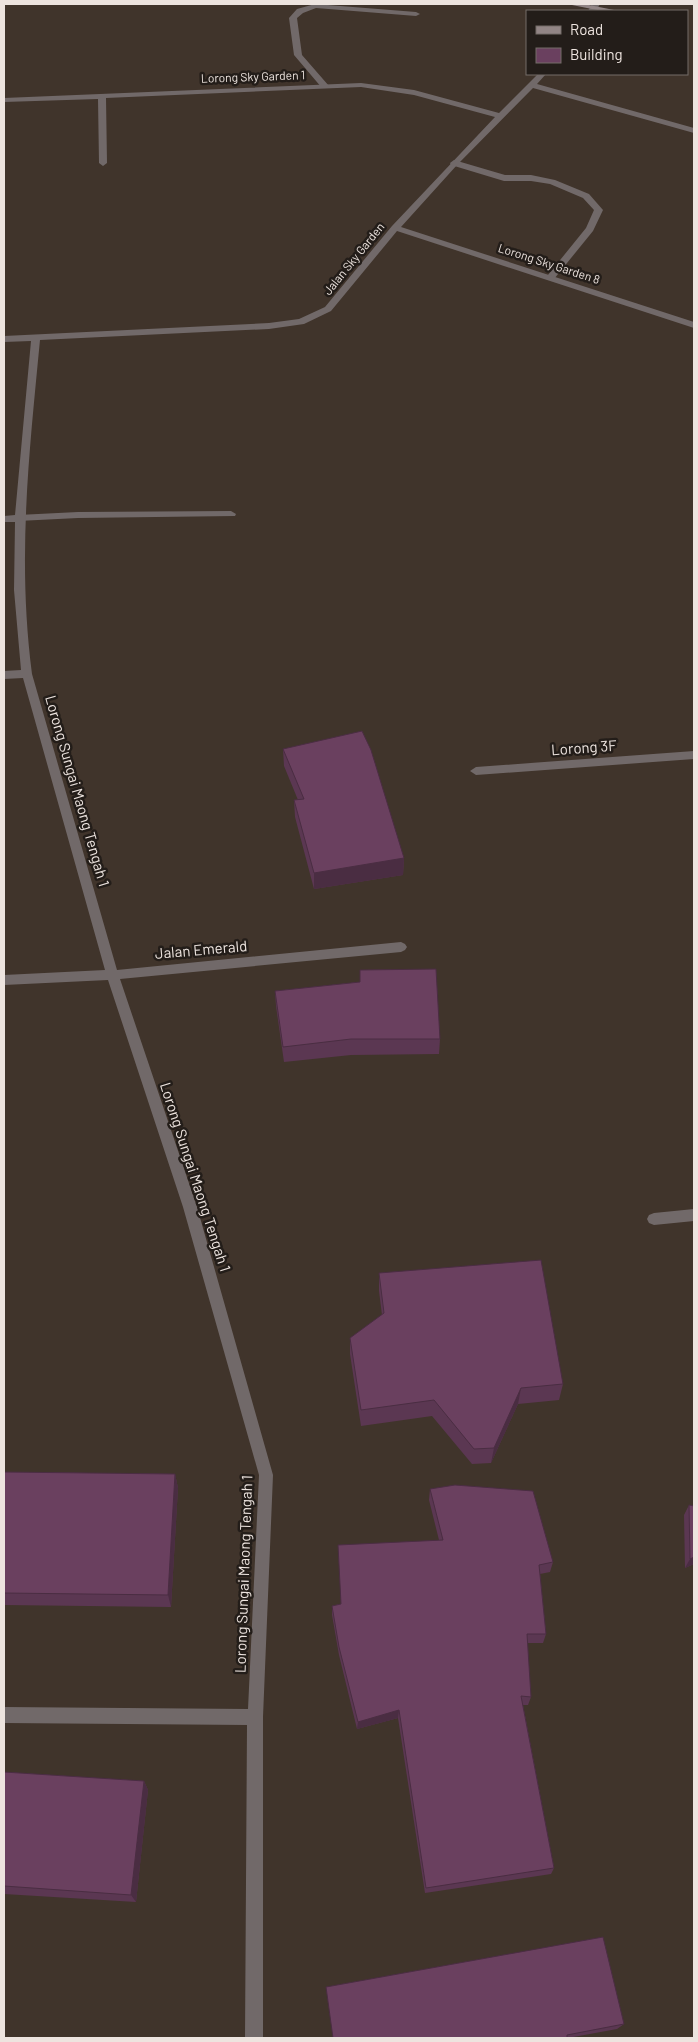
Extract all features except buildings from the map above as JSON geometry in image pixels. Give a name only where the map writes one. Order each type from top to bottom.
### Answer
[{"type":"main road","points":[[571,4],[608,10]]},
{"type":"street","points":[[324,86],[298,55],[293,18],[300,11],[315,6],[416,14]]},
{"type":"street","name":"Jalan Sky Garden","points":[[4,339],[269,326],[301,322],[328,310],[395,228],[454,163],[541,75]]},
{"type":"street","name":"Lorong Sky Garden 1","points":[[4,100],[324,86],[389,87],[500,116]]},
{"type":"street","points":[[531,86],[694,131]]},
{"type":"street","points":[[102,96],[103,163]]},
{"type":"street","points":[[454,163],[504,178],[531,178],[552,182],[586,196],[599,210],[590,229],[551,277]]},
{"type":"street","name":"Lorong Sky Garden 8","points":[[395,228],[551,277],[694,325]]},
{"type":"street","name":"Lorong Sungai Maong Tengah 1","points":[[36,338],[18,518],[19,629],[26,674],[112,975],[190,1207],[266,1475],[254,1717],[254,2038]]},
{"type":"street","points":[[4,519],[78,515],[231,514]]},
{"type":"street","points":[[4,676],[26,674]]},
{"type":"street","name":"Lorong 3F","points":[[476,771],[694,755]]},
{"type":"street","name":"Jalan Emerald","points":[[4,980],[112,975],[401,947]]},
{"type":"street","points":[[654,1219],[694,1215]]},
{"type":"street","points":[[4,1715],[254,1717]]}]
